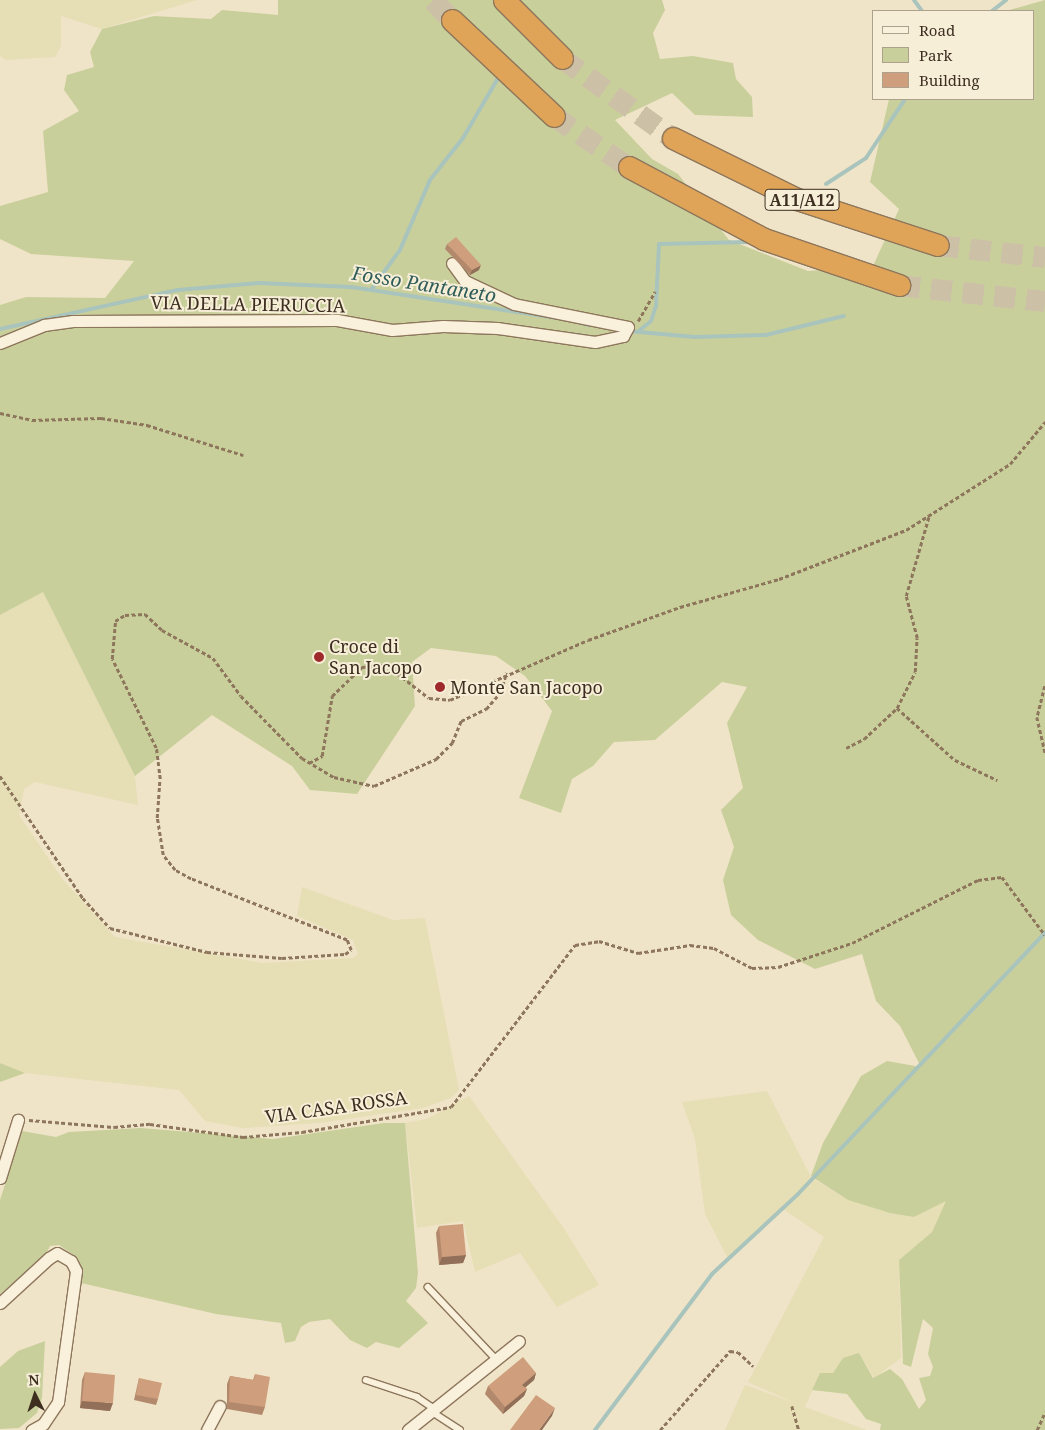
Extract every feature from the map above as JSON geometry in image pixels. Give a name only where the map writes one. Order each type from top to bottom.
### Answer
[{"type":"highway","points":[[504,0],[562,58]]},
{"type":"highway","points":[[452,20],[554,116]]},
{"type":"highway","name":"A11/A12","points":[[673,138],[797,199],[938,245]]},
{"type":"highway","name":"A11/A12","points":[[629,167],[694,205],[764,239],[899,285]]},
{"type":"street","points":[[452,263],[465,281],[514,304],[626,332]]},
{"type":"street","name":"VIA DELLA PIERUCCIA","points":[[0,343],[44,325],[73,321],[338,320],[392,330],[443,326],[497,328],[595,342],[626,332]]},
{"type":"street","points":[[0,1178],[18,1120]]},
{"type":"street","points":[[0,1302],[57,1253],[71,1261],[76,1272],[58,1402],[43,1424],[32,1430]]},
{"type":"street","points":[[408,1430],[435,1412],[498,1361],[519,1341]]},
{"type":"street","points":[[207,1430],[220,1406]]},
{"type":"lane","points":[[428,1287],[498,1361]]},
{"type":"lane","points":[[366,1380],[418,1397],[460,1430]]},
{"type":"path","points":[[626,332],[646,312],[655,291]]},
{"type":"path","points":[[0,414],[32,420],[101,418],[146,425],[243,455]]},
{"type":"path","points":[[309,763],[322,756],[332,696],[362,667],[387,665],[429,698],[450,700],[506,673],[680,607],[779,579],[906,530],[1010,464],[1045,422]]},
{"type":"path","points":[[846,748],[864,739],[897,708],[915,672],[917,638],[906,596],[929,515]]},
{"type":"path","points":[[0,776],[83,898],[110,928],[208,952],[282,958],[345,954],[351,950],[347,940],[175,870],[163,855],[157,818],[160,779],[156,748],[112,659],[115,621],[125,615],[145,614],[162,630],[213,658],[241,696],[309,763],[334,777],[374,786],[436,759],[452,743],[461,721],[486,709],[501,692],[506,673]]},
{"type":"path","points":[[1045,686],[1037,716],[1045,753]]},
{"type":"path","points":[[897,708],[933,736],[948,756],[997,780]]},
{"type":"path","name":"VIA CASA ROSSA","points":[[18,1120],[114,1127],[150,1124],[244,1137],[302,1132],[451,1107],[576,945],[599,941],[638,953],[690,945],[714,948],[752,968],[778,967],[852,943],[978,880],[1002,877],[1014,887],[1045,935]]},
{"type":"path","points":[[660,1430],[730,1351],[738,1352],[753,1366]]},
{"type":"path","points":[[792,1406],[799,1430]]},
{"type":"path","points":[[1036,1430],[1045,1412]]},
{"type":"shaded area","points":[[0,0],[197,0],[102,29],[61,16],[61,46],[55,57],[6,60],[0,56]]},
{"type":"shaded area","points":[[43,592],[135,776],[138,805],[35,782],[24,789],[19,815],[64,881],[115,937],[263,963],[353,958],[358,954],[353,940],[297,916],[302,887],[393,920],[425,918],[459,1090],[451,1098],[423,1108],[319,1123],[243,1128],[205,1121],[179,1090],[25,1073],[0,1063],[0,615]]},
{"type":"shaded area","points":[[767,1091],[811,1177],[848,1200],[914,1217],[947,1200],[932,1232],[899,1260],[901,1358],[874,1378],[859,1353],[833,1373],[820,1373],[805,1407],[867,1430],[725,1430],[745,1385],[795,1403],[748,1382],[824,1237],[783,1209],[728,1259],[705,1214],[695,1139],[682,1102]]},
{"type":"shaded area","points":[[469,1096],[565,1230],[599,1285],[557,1307],[520,1253],[475,1272],[463,1221],[417,1228],[405,1123],[427,1119]]},
{"type":"green space","points":[[278,0],[662,0],[665,10],[653,33],[660,59],[693,56],[733,63],[736,79],[752,97],[753,117],[695,115],[672,93],[615,120],[652,159],[678,174],[729,240],[808,271],[873,266],[899,209],[870,182],[889,100],[1035,100],[1035,10],[1010,10],[1045,0],[1045,1430],[880,1430],[881,1424],[866,1419],[847,1394],[812,1390],[820,1373],[833,1373],[843,1358],[859,1353],[873,1378],[890,1369],[902,1379],[919,1409],[926,1400],[919,1378],[930,1376],[933,1367],[928,1354],[933,1328],[923,1319],[911,1367],[903,1364],[899,1260],[932,1232],[946,1201],[914,1217],[890,1213],[848,1200],[811,1176],[823,1143],[861,1076],[887,1061],[921,1067],[900,1026],[876,1001],[862,954],[815,969],[758,940],[731,915],[723,880],[734,847],[721,810],[743,788],[727,723],[747,687],[722,682],[655,740],[614,742],[593,766],[572,779],[561,813],[519,798],[552,711],[525,676],[496,656],[431,648],[412,662],[415,706],[357,794],[310,790],[292,766],[212,715],[135,776],[43,592],[0,615],[0,305],[26,297],[105,298],[134,261],[31,254],[0,239],[0,206],[48,192],[43,131],[79,111],[64,90],[67,75],[94,67],[90,52],[102,29],[154,16],[211,19],[222,10],[278,15]]},
{"type":"green space","points":[[0,1063],[25,1073],[0,1082]]},
{"type":"green space","points":[[384,1123],[405,1123],[418,1273],[416,1288],[406,1301],[428,1323],[399,1348],[376,1342],[367,1348],[350,1340],[330,1319],[309,1322],[301,1327],[295,1341],[285,1343],[281,1323],[216,1314],[81,1283],[78,1258],[59,1245],[50,1246],[45,1256],[0,1294],[0,1200],[22,1131],[56,1137],[69,1132],[141,1128],[273,1139]]},
{"type":"green space","points":[[45,1341],[42,1398],[37,1413],[19,1428],[0,1429],[0,1367],[18,1351]]},
{"type":"building","points":[[456,237],[481,265],[472,270],[447,244]]},
{"type":"building","points":[[463,1224],[466,1255],[442,1257],[439,1226]]},
{"type":"building","points":[[523,1357],[536,1373],[522,1385],[527,1389],[505,1407],[488,1386]]},
{"type":"building","points":[[85,1372],[115,1375],[113,1403],[82,1401]]},
{"type":"building","points":[[255,1374],[270,1377],[265,1407],[229,1402],[230,1376],[254,1380]]},
{"type":"building","points":[[139,1378],[162,1383],[158,1399],[136,1395]]},
{"type":"building","points":[[536,1395],[555,1408],[539,1430],[510,1430]]},
{"type":"waterway","points":[[914,0],[921,10]]},
{"type":"waterway","points":[[993,10],[1006,0]]},
{"type":"waterway","points":[[371,290],[400,250],[430,180],[463,138],[498,78]]},
{"type":"waterway","points":[[826,184],[866,158],[904,100]]},
{"type":"waterway","points":[[640,330],[651,321],[656,306],[659,244],[748,242]]},
{"type":"waterway","name":"Fosso Pantaneto","points":[[0,329],[178,290],[259,283],[351,287],[557,318]]},
{"type":"waterway","name":"Fosso Pantaneto","points":[[628,331],[695,337],[766,335],[844,316]]},
{"type":"waterway","name":"Fosso Pantaneto","points":[[567,319],[589,325]]},
{"type":"waterway","points":[[595,1430],[712,1274],[798,1194],[1045,933]]},
{"type":"tunnel","points":[[433,0],[452,20]]},
{"type":"tunnel","points":[[562,58],[673,138]]},
{"type":"tunnel","points":[[554,116],[629,167]]},
{"type":"tunnel","points":[[938,245],[1045,257]]},
{"type":"tunnel","points":[[899,285],[1045,301]]},
{"type":"place","name":"Croce di San Jacopo","points":[[319,657]]},
{"type":"place","name":"Monte San Jacopo","points":[[440,687]]}]
